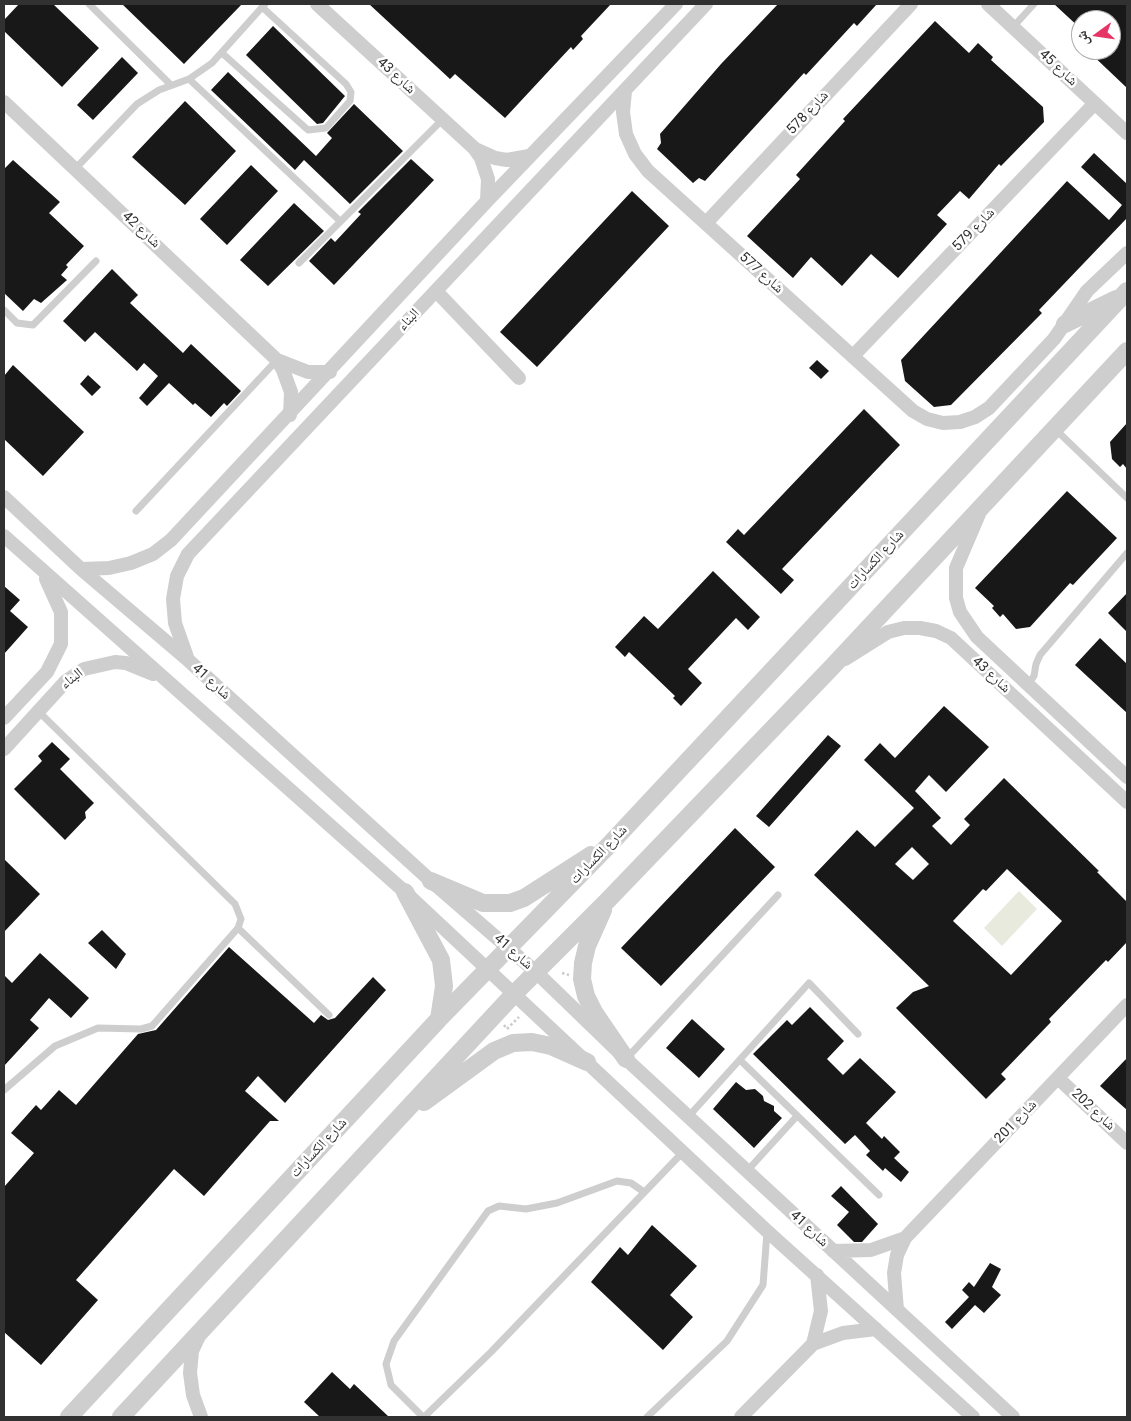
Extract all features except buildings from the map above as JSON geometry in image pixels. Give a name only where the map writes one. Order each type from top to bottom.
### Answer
[{"type":"street","name":"شارع 43","points":[[317,4],[474,148],[495,158],[512,159],[529,156]]},
{"type":"street","name":"البناء","points":[[81,569],[103,568],[132,563],[162,547],[290,415],[529,156],[676,4]]},
{"type":"street","name":"البناء","points":[[188,660],[176,629],[173,611],[174,588],[181,565],[195,547],[706,4]]},
{"type":"street","name":"شارع 578","points":[[706,223],[911,4]]},
{"type":"street","name":"شارع 45","points":[[988,4],[1127,133]]},
{"type":"street","name":"شارع 577","points":[[625,91],[623,112],[626,134],[635,154],[648,171],[912,411],[927,419],[943,423],[960,422],[975,417],[989,408],[1054,339],[1065,324]]},
{"type":"street","name":"شارع 42","points":[[4,102],[277,360],[286,375],[291,392],[290,415]]},
{"type":"street","name":"شارع 579","points":[[853,356],[1095,103]]},
{"type":"street","name":"شارع 43","points":[[474,148],[485,168],[488,185],[487,201]]},
{"type":"street","points":[[1065,324],[1071,312],[1087,291],[1127,253]]},
{"type":"street","points":[[436,291],[519,378]]},
{"type":"street","points":[[1065,324],[1124,294]]},
{"type":"street","name":"شارع الكسارات","points":[[69,1417],[439,1019],[609,845],[1124,294]]},
{"type":"street","points":[[121,1417],[514,994],[607,901],[832,667],[1127,351]]},
{"type":"street","name":"شارع 42","points":[[277,360],[308,372],[330,372]]},
{"type":"street","name":"شارع 41","points":[[4,497],[81,569],[188,660],[431,881],[536,972],[688,1117],[1013,1417]]},
{"type":"street","name":"شارع 43","points":[[983,505],[956,568],[956,598],[968,625],[1127,777]]},
{"type":"street","name":"شارع 41","points":[[4,536],[405,892],[684,1151],[767,1231],[973,1417]]},
{"type":"street","name":"البناء","points":[[4,718],[47,672],[58,654],[61,644],[61,612],[42,571]]},
{"type":"street","name":"شارع 43","points":[[832,667],[888,632],[904,628],[936,631],[951,638],[964,648],[1127,802]]},
{"type":"street","name":"البناء","points":[[4,749],[66,681],[94,665],[126,663],[163,678]]},
{"type":"street","points":[[431,881],[483,903],[510,903],[524,898],[571,866],[609,845]]},
{"type":"street","points":[[405,892],[441,960],[444,986],[439,1019]]},
{"type":"street","points":[[607,901],[587,946],[582,979],[586,996],[594,1012],[626,1059]]},
{"type":"street","name":"شارع 201","points":[[897,1310],[894,1273],[897,1255],[905,1238],[1127,1005]]},
{"type":"street","points":[[397,1121],[494,1050],[513,1043],[532,1042],[552,1046],[587,1062]]},
{"type":"street","name":"شارع 202","points":[[1058,1078],[1127,1143]]},
{"type":"street","name":"شارع 201","points":[[833,1252],[871,1250],[905,1238]]},
{"type":"street","points":[[813,1344],[820,1311],[817,1275]]},
{"type":"street","points":[[741,1417],[813,1344],[843,1333],[876,1329]]},
{"type":"street","points":[[201,1332],[192,1351],[190,1373],[193,1396],[201,1417]]},
{"type":"lane","points":[[89,4],[171,85]]},
{"type":"lane","points":[[1013,27],[1034,4]]},
{"type":"lane","points":[[75,169],[137,104],[171,85],[189,79],[222,53],[263,6],[346,84],[351,92],[350,100],[326,128],[308,130],[222,53]]},
{"type":"lane","points":[[189,79],[340,221]]},
{"type":"lane","points":[[300,263],[442,119]]},
{"type":"lane","points":[[4,310],[17,323],[33,325],[96,261]]},
{"type":"lane","points":[[136,511],[277,360]]},
{"type":"lane","points":[[1055,429],[1127,498]]},
{"type":"lane","points":[[1028,684],[1034,676],[1040,655],[1127,553]]},
{"type":"lane","points":[[4,1090],[55,1046],[98,1028],[141,1030],[152,1026],[238,928],[241,919],[234,904],[39,712]]},
{"type":"lane","points":[[626,1059],[778,895]]},
{"type":"lane","points":[[238,928],[329,1015]]},
{"type":"lane","points":[[688,1117],[809,983],[858,1034]]},
{"type":"lane","points":[[740,1060],[878,1195]]},
{"type":"lane","points":[[747,1171],[797,1116]]},
{"type":"lane","points":[[644,1192],[632,1183],[617,1181],[557,1203],[526,1209],[499,1206],[488,1211],[394,1342],[386,1364],[391,1385],[424,1417],[491,1352],[684,1151]]},
{"type":"lane","points":[[647,1417],[727,1341],[763,1285],[767,1231]]},
{"type":"shaded area","points":[[1019,891],[1037,909],[1002,946],[984,928]]}]
